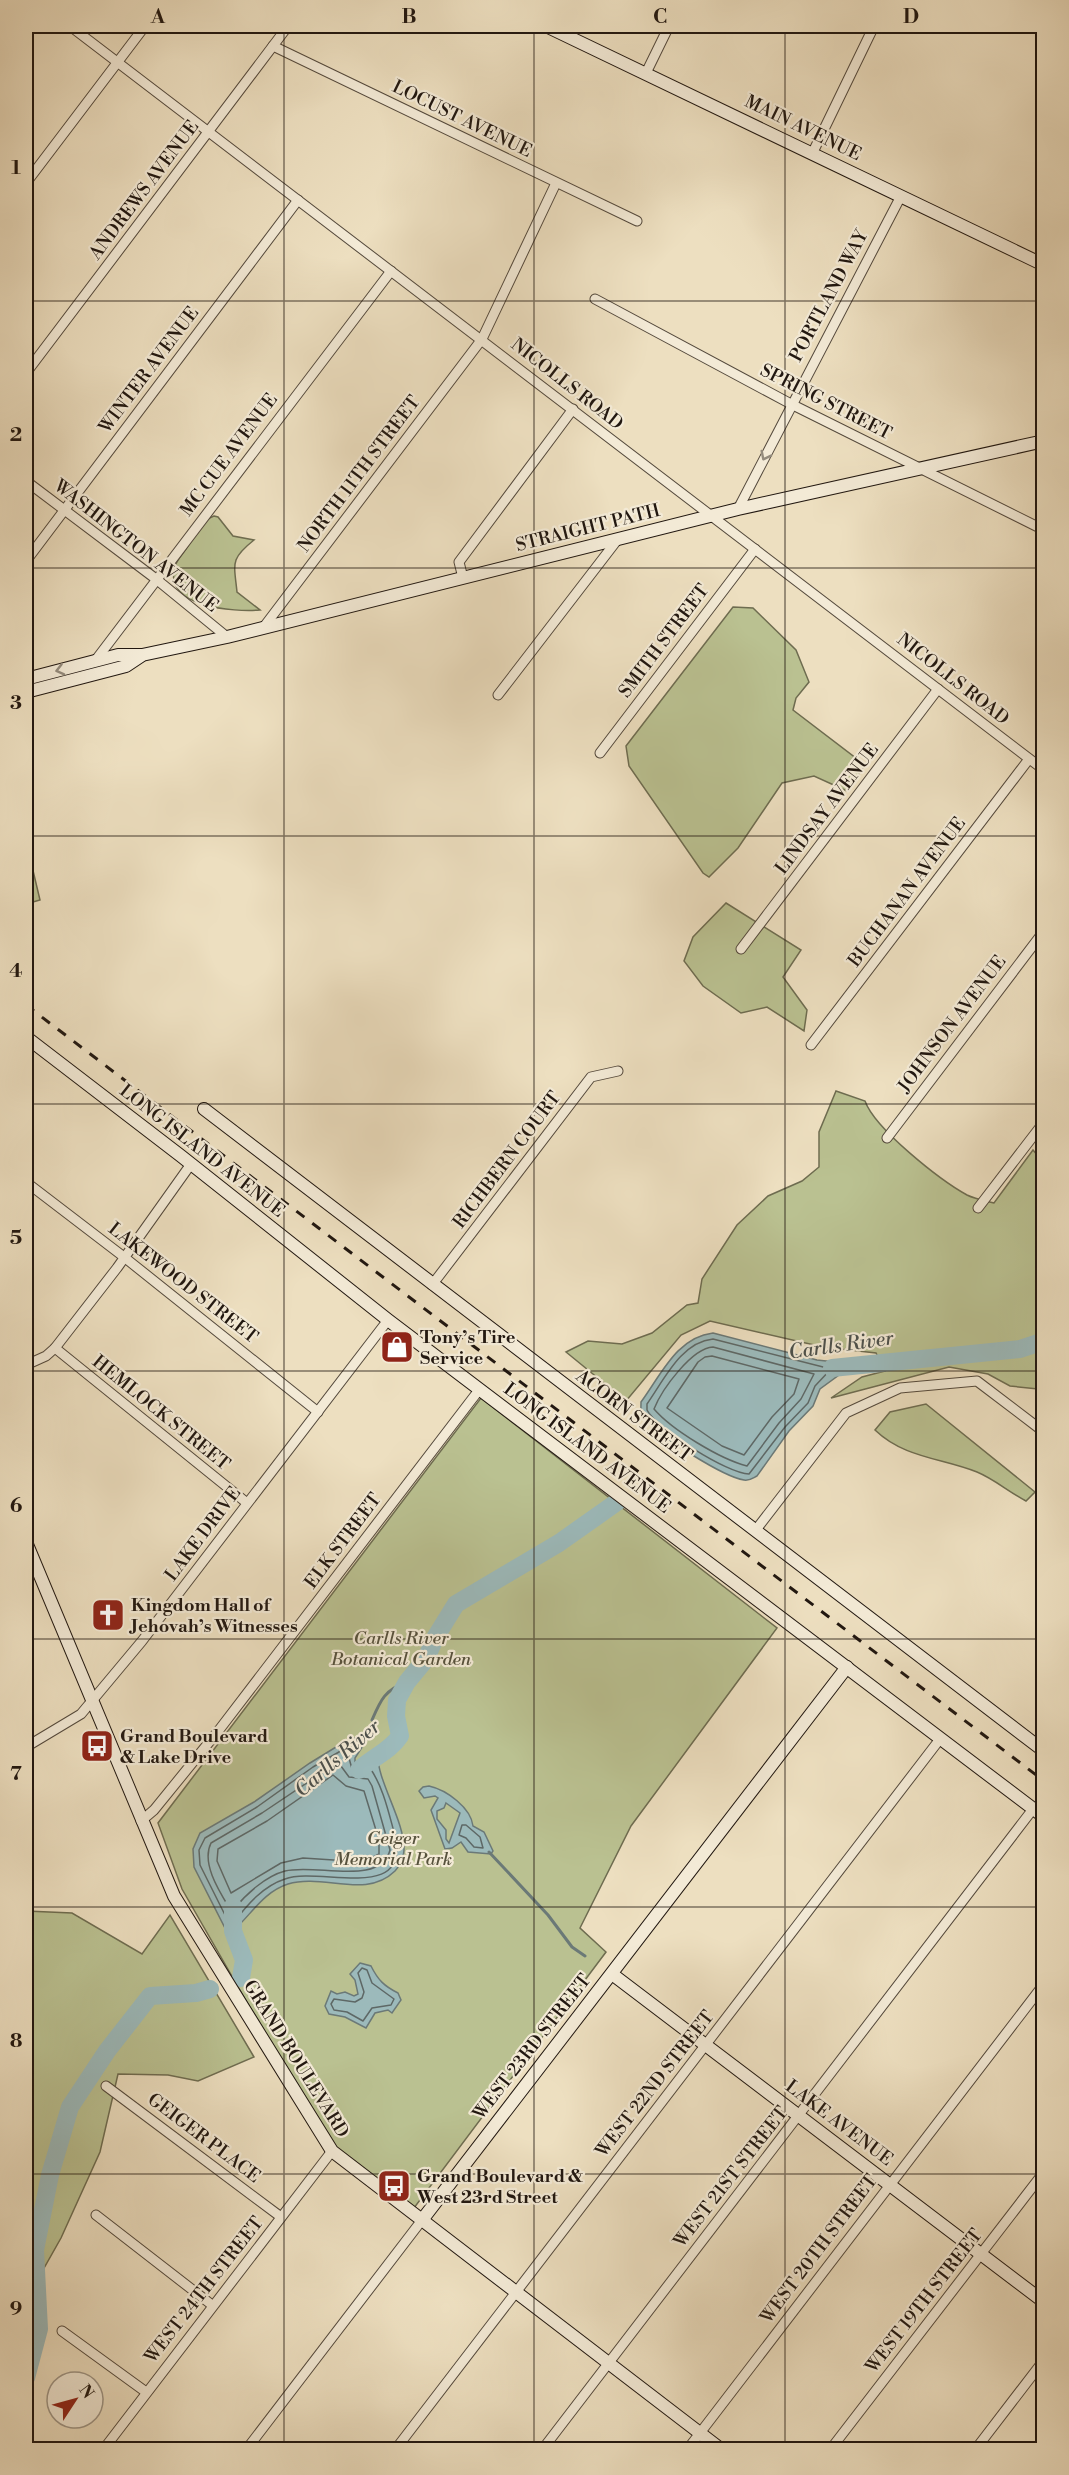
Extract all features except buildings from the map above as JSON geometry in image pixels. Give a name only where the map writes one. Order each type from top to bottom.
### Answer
[{"type":"street","name":"NICOLLS ROAD","points":[[70,26],[1044,770]]},
{"type":"street","points":[[26,183],[145,26]]},
{"type":"street","name":"ANDREWS AVENUE","points":[[26,373],[288,26]]},
{"type":"street","name":"MAIN AVENUE","points":[[546,26],[901,196],[1042,260]]},
{"type":"street","points":[[646,73],[669,26]]},
{"type":"street","points":[[813,152],[874,26]]},
{"type":"street","name":"LOCUST AVENUE","points":[[273,46],[637,221]]},
{"type":"street","name":"NORTH 11TH STREET","points":[[262,628],[482,339],[556,183]]},
{"type":"street","name":"PORTLAND WAY","points":[[738,509],[901,196]]},
{"type":"street","name":"WINTER AVENUE","points":[[26,561],[298,200]]},
{"type":"street","name":"MC CUE AVENUE","points":[[95,661],[391,271]]},
{"type":"street","name":"SPRING STREET","points":[[595,299],[791,404],[1044,530]]},
{"type":"street","points":[[463,578],[459,562],[573,410]]},
{"type":"street","name":"STRAIGHT PATH","points":[[26,679],[118,655],[142,655],[227,637],[738,509],[1044,441]]},
{"type":"street","name":"WASHINGTON AVENUE","points":[[26,481],[156,579],[227,637]]},
{"type":"street","points":[[498,695],[618,539]]},
{"type":"street","name":"SMITH STREET","points":[[600,753],[755,549]]},
{"type":"street","name":"STRAIGHT PATH","points":[[26,692],[126,666],[142,655]]},
{"type":"street","name":"LINDSAY AVENUE","points":[[741,949],[938,689]]},
{"type":"street","name":"BUCHANAN AVENUE","points":[[811,1045],[1029,759]]},
{"type":"street","name":"JOHNSON AVENUE","points":[[887,1138],[1044,931]]},
{"type":"street","name":"LONG ISLAND AVENUE","points":[[26,1037],[479,1390],[1044,1817]]},
{"type":"street","name":"RICHBERN COURT","points":[[432,1285],[591,1077],[618,1071]]},
{"type":"street","name":"ACORN STREET","points":[[204,1109],[1044,1751]]},
{"type":"street","points":[[978,1208],[1044,1122]]},
{"type":"street","points":[[26,1365],[46,1356],[55,1348],[191,1164]]},
{"type":"street","name":"LAKEWOOD STREET","points":[[26,1182],[318,1412]]},
{"type":"street","name":"LAKE DRIVE","points":[[26,1747],[81,1714],[142,1641],[388,1320]]},
{"type":"street","name":"HEMLOCK STREET","points":[[55,1348],[247,1503]]},
{"type":"street","points":[[755,1532],[846,1413],[900,1388],[977,1381],[1044,1432]]},
{"type":"street","name":"ELK STREET","points":[[141,1821],[154,1810],[219,1730],[479,1390]]},
{"type":"street","name":"GRAND BOULEVARD","points":[[26,1542],[141,1821],[186,1917],[332,2151],[722,2450]]},
{"type":"street","name":"WEST 23RD STREET","points":[[246,2450],[847,1667]]},
{"type":"street","name":"WEST 22ND STREET","points":[[395,2450],[940,1738]]},
{"type":"street","name":"WEST 21ST STREET","points":[[542,2450],[1033,1809]]},
{"type":"street","name":"LAKE AVENUE","points":[[612,1974],[1044,2301]]},
{"type":"street","name":"WEST 20TH STREET","points":[[687,2450],[1044,1984]]},
{"type":"street","name":"GEIGER PLACE","points":[[106,2086],[281,2217]]},
{"type":"street","name":"WEST 24TH STREET","points":[[103,2450],[332,2151]]},
{"type":"street","name":"WEST 19TH STREET","points":[[830,2450],[1044,2172]]},
{"type":"street","points":[[96,2216],[212,2305]]},
{"type":"street","points":[[62,2331],[146,2392]]},
{"type":"street","points":[[975,2450],[1044,2360]]},
{"type":"green space","points":[[214,516],[218,517],[233,536],[254,540],[237,557],[235,574],[237,592],[260,610],[234,610],[203,605],[179,591],[174,580],[175,566],[199,528]]},
{"type":"green space","points":[[733,607],[753,608],[796,650],[809,682],[796,698],[793,710],[865,765],[847,791],[814,776],[782,783],[738,848],[709,877],[703,873],[629,766],[626,746]]},
{"type":"green space","points":[[26,841],[40,900],[26,904]]},
{"type":"green space","points":[[726,903],[801,950],[783,977],[807,1010],[804,1031],[767,1007],[741,1013],[703,986],[684,961],[693,937]]},
{"type":"green space","points":[[836,1091],[865,1101],[881,1125],[910,1153],[941,1178],[973,1198],[994,1203],[1033,1150],[1043,1162],[1043,1231],[1038,1238],[1044,1244],[1044,1383],[1038,1389],[1010,1386],[988,1374],[949,1367],[831,1398],[862,1377],[885,1371],[876,1353],[823,1347],[710,1321],[681,1335],[626,1401],[566,1352],[588,1341],[622,1344],[652,1333],[687,1305],[698,1303],[702,1279],[737,1225],[768,1196],[802,1181],[819,1167],[819,1132]]},
{"type":"green space","name":"Geiger Memorial Park","points":[[481,1398],[777,1628],[631,1826],[580,1928],[606,1952],[411,2212],[332,2151],[182,1889],[158,1823]]},
{"type":"green space","points":[[926,1404],[1035,1492],[1026,1501],[983,1475],[964,1467],[911,1452],[886,1439],[875,1430],[890,1412]]},
{"type":"green space","points":[[26,1911],[72,1913],[142,1954],[170,1915],[254,2057],[198,2081],[168,2075],[118,2074],[100,2152],[61,2238],[26,2300]]},
{"type":"water","points":[[713,1333],[817,1360],[854,1364],[820,1389],[813,1406],[789,1431],[757,1476],[750,1480],[722,1472],[692,1455],[663,1435],[643,1417],[641,1402],[671,1359],[689,1342]]},
{"type":"water","points":[[366,1736],[368,1738],[355,1758],[355,1764],[360,1767],[373,1752],[378,1754],[381,1775],[396,1813],[403,1839],[403,1856],[397,1869],[371,1884],[302,1881],[288,1884],[271,1892],[233,1931],[226,1930],[194,1867],[193,1849],[200,1833],[254,1802],[349,1739]]},
{"type":"water","points":[[429,1786],[443,1791],[463,1806],[473,1826],[484,1832],[493,1851],[491,1854],[468,1852],[461,1842],[452,1848],[445,1849],[431,1810],[438,1798],[435,1796],[424,1798],[419,1791]],"holes":[[[446,1803],[460,1813],[449,1843],[446,1839],[446,1830],[437,1819],[437,1811],[444,1808]]]},
{"type":"water","points":[[360,1963],[371,1966],[379,1979],[398,1993],[401,2000],[392,2013],[388,2010],[375,2013],[366,2028],[345,2017],[329,2014],[325,2006],[331,1991],[337,1994],[345,1992],[354,1996],[358,1994],[355,1980],[350,1974]]},
{"type":"waterway","name":"Carlls River","points":[[832,1368],[1020,1349],[1044,1341]]},
{"type":"waterway","name":"Carlls River","points":[[359,1770],[392,1746],[400,1736],[396,1716],[397,1700],[407,1682],[426,1659],[435,1638],[456,1604],[559,1543],[617,1502]]},
{"type":"waterway","points":[[372,1720],[385,1696],[394,1688],[407,1682]]},
{"type":"waterway","points":[[489,1852],[548,1915],[572,1947],[585,1956]]},
{"type":"waterway","name":"Carlls River","points":[[233,1906],[233,1931],[244,1960],[241,1978]]},
{"type":"waterway","name":"Carlls River","points":[[26,2378],[39,2329],[35,2250],[50,2175],[70,2107],[107,2051],[150,1996],[196,1993],[210,1989]]},
{"type":"railway","points":[[26,1005],[1044,1781]]},
{"type":"place","name":"Tony’s Tire Service","points":[[397,1347]]},
{"type":"place","name":"Kingdom Hall of Jehovah’s Witnesses","points":[[108,1615]]},
{"type":"place","name":"Grand Boulevard & Lake Drive","points":[[97,1746]]},
{"type":"place","name":"Grand Boulevard & West 23rd Street","points":[[394,2186]]},
{"type":"park label","name":"Carlls River Botanical Garden","points":[[401,1648]]}]
